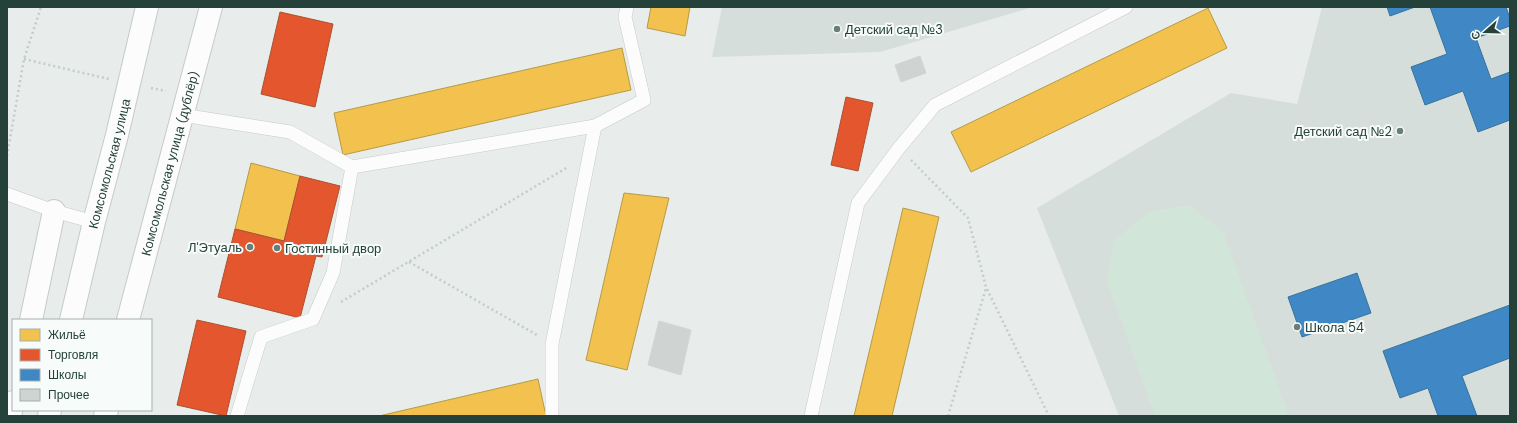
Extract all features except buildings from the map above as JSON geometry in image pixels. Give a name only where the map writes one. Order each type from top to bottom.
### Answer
[{"type":"street","name":"Комсомольская улица","points":[[71,319],[147,7]]},
{"type":"street","name":"Комсомольская улица (дублёр)","points":[[128,319],[211,7]]},
{"type":"street","points":[[31,319],[54,211]]},
{"type":"lane","points":[[182,115],[290,132],[352,167],[595,126],[644,100],[625,17],[627,7]]},
{"type":"lane","points":[[810,416],[858,203],[899,148],[936,105],[1126,7]]},
{"type":"lane","points":[[552,416],[552,344],[595,126]]},
{"type":"lane","points":[[237,416],[261,337],[313,319],[333,274],[352,167]]},
{"type":"lane","points":[[7,194],[54,211],[94,222]]},
{"type":"path","points":[[7,156],[24,59],[41,7]]},
{"type":"path","points":[[899,148],[968,218],[986,287],[1049,416]]},
{"type":"path","points":[[313,319],[589,155]]},
{"type":"path","points":[[409,262],[552,344]]},
{"type":"path","points":[[948,416],[986,287]]},
{"type":"shaded area","name":"Детский сад №3","points":[[722,7],[1033,7],[880,52],[712,57]]},
{"type":"shaded area","name":"Школа 54","points":[[1322,7],[1510,7],[1510,416],[1119,416],[1037,208],[1231,93],[1297,104]]},
{"type":"green space","points":[[1189,205],[1223,232],[1289,416],[1155,416],[1107,281],[1114,241],[1149,212]]},
{"type":"place","name":"Детский сад №3","points":[[837,29]]},
{"type":"place","name":"Детский сад №2","points":[[1400,131]]},
{"type":"place","name":"Л'Этуаль","points":[[250,247]]},
{"type":"place","name":"Гостинный двор","points":[[277,248]]},
{"type":"place","name":"Школа 54","points":[[1297,327]]}]
